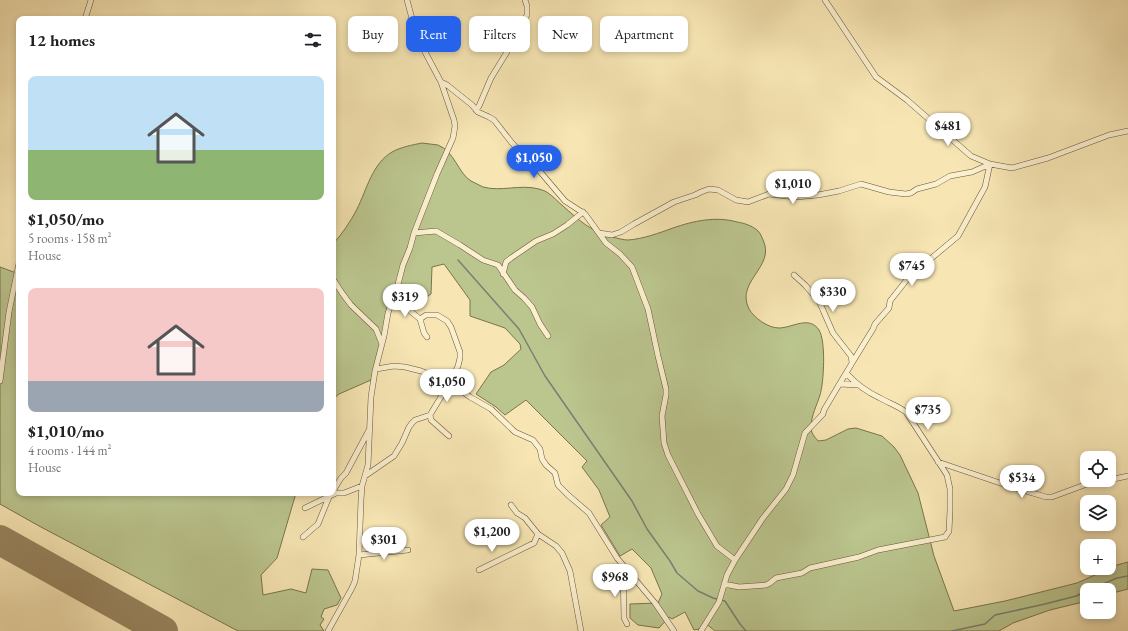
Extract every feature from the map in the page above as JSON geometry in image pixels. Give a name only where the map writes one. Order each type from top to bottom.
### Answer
[{"type":"street","points":[[86,16],[91,0]]},
{"type":"street","points":[[328,631],[354,585],[359,555],[362,486],[368,465],[371,397],[388,313],[414,233],[437,174],[454,138],[457,127],[440,82],[417,37],[407,0]]},
{"type":"street","points":[[476,110],[491,78],[508,52],[513,37],[527,14],[525,0]]},
{"type":"street","points":[[824,0],[876,77],[907,100],[971,156],[990,164],[1012,168],[1048,158],[1109,135],[1128,131]]},
{"type":"street","points":[[440,82],[447,85],[478,112],[494,120],[512,143],[565,201],[583,212],[606,243],[620,254],[632,267],[648,309],[666,392],[662,416],[664,443],[668,455],[698,514],[717,546],[735,560]]},
{"type":"street","points":[[600,233],[612,235],[622,232],[674,202],[695,196],[709,189],[718,190],[736,200],[748,202],[769,194],[796,197],[818,195],[839,191],[861,184],[889,192],[906,194],[917,189],[936,184],[950,176],[972,172],[990,164]]},
{"type":"street","points":[[701,631],[719,602],[729,570],[763,518],[786,489],[796,468],[805,433],[822,415],[847,374],[852,362],[873,330],[875,324],[889,308],[890,301],[909,277],[958,236],[985,186],[990,164]]},
{"type":"street","points":[[503,274],[505,264],[510,258],[536,241],[564,228],[583,212]]},
{"type":"street","points":[[414,233],[436,231],[483,260],[498,266],[515,290],[532,307],[540,324],[548,336]]},
{"type":"street","points":[[794,275],[820,301],[832,333],[851,356],[852,362]]},
{"type":"street","points":[[0,381],[9,312],[16,278]]},
{"type":"street","points":[[336,283],[351,305],[376,329],[382,345]]},
{"type":"street","points":[[397,288],[409,310],[420,319],[424,333],[427,337]]},
{"type":"street","points":[[365,476],[394,456],[412,423],[430,415],[458,366],[460,352],[451,327],[447,321],[436,315],[426,316],[420,319]]},
{"type":"street","points":[[376,369],[394,366],[405,367],[421,370],[450,382],[470,398],[491,409],[515,432],[529,438],[537,444],[540,449],[542,459],[555,473],[558,485],[589,513],[604,540],[623,566],[655,603],[674,631]]},
{"type":"street","points":[[724,584],[739,587],[766,585],[777,578],[802,573],[810,568],[859,557],[878,550],[945,537],[949,531],[950,489],[947,476],[906,412],[857,385],[847,374]]},
{"type":"street","points":[[840,384],[857,385]]},
{"type":"street","points":[[430,415],[431,420],[449,436]]},
{"type":"street","points":[[336,486],[346,473],[370,429]]},
{"type":"street","points":[[938,462],[1046,497],[1080,486]]},
{"type":"street","points":[[1116,478],[1128,476]]},
{"type":"street","points":[[336,493],[346,493],[362,486]]},
{"type":"street","points":[[305,508],[327,496]]},
{"type":"street","points":[[302,537],[318,524],[330,496]]},
{"type":"street","points":[[511,505],[517,513],[525,518],[538,534],[556,546],[562,553],[570,571],[581,631]]},
{"type":"street","points":[[479,570],[534,543],[538,534]]},
{"type":"street","points":[[359,555],[408,550]]},
{"type":"street","points":[[623,566],[624,618],[627,624]]},
{"type":"green space","points":[[422,143],[438,145],[448,152],[463,173],[471,181],[483,187],[497,189],[525,187],[547,192],[574,216],[597,232],[626,240],[651,236],[688,223],[713,219],[729,220],[751,226],[760,234],[766,250],[761,266],[747,290],[746,299],[749,309],[758,319],[775,328],[800,323],[810,323],[819,330],[821,335],[824,362],[823,381],[812,419],[812,433],[818,441],[826,440],[848,429],[856,428],[882,436],[894,447],[900,455],[918,493],[934,556],[954,611],[1005,601],[1077,583],[1095,575],[1116,575],[1116,565],[1128,562],[1128,589],[1116,592],[1116,583],[1080,583],[1080,603],[1050,610],[1013,623],[999,631],[715,631],[705,623],[699,629],[694,630],[685,612],[672,619],[669,617],[659,628],[638,625],[630,618],[630,604],[658,603],[662,594],[651,568],[632,549],[620,556],[601,525],[610,517],[599,490],[582,467],[587,461],[526,400],[505,415],[496,407],[476,394],[491,372],[504,365],[521,349],[520,344],[505,328],[470,316],[470,300],[444,264],[432,267],[431,294],[415,305],[406,293],[396,290],[371,380],[336,396],[336,240],[357,209],[375,170],[385,157],[395,150]]},
{"type":"green space","points":[[0,267],[16,273],[16,496],[295,496],[277,558],[261,575],[263,595],[291,589],[306,593],[312,569],[328,570],[341,598],[337,605],[324,609],[321,617],[324,619],[320,625],[324,631],[238,631],[0,504]]},
{"type":"waterway","points":[[458,260],[519,329],[545,376],[632,501],[647,529],[677,573],[698,591],[713,598],[725,601],[746,631]]},
{"type":"waterway","points":[[1105,583],[1117,578],[1128,576]]},
{"type":"waterway","points":[[952,631],[985,624],[995,615],[1045,604],[1080,594]]},
{"type":"runway","points":[[0,540],[163,631]]}]
